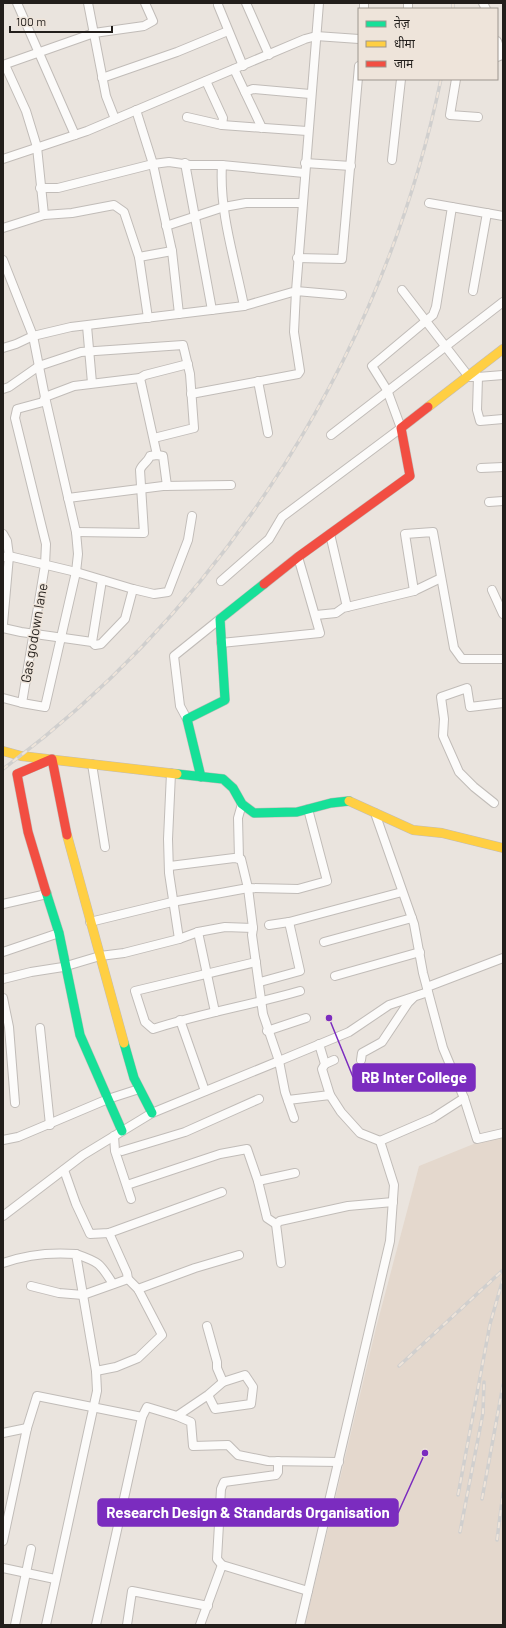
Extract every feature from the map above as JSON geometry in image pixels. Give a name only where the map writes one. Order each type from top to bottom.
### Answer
[{"type":"street","points":[[17,3],[75,135]]},
{"type":"street","points":[[88,3],[106,96],[115,119]]},
{"type":"street","points":[[44,215],[40,188],[37,147],[26,110],[4,65],[57,45],[94,34],[144,26],[153,21],[145,3]]},
{"type":"street","points":[[246,3],[269,54]]},
{"type":"street","points":[[191,394],[298,374],[300,371],[294,332],[296,291],[307,131],[319,3]]},
{"type":"street","points":[[218,5],[243,66]]},
{"type":"street","points":[[102,78],[176,52],[228,31]]},
{"type":"street","points":[[3,159],[75,135],[269,54],[316,36],[358,39]]},
{"type":"street","points":[[498,44],[501,56]]},
{"type":"street","points":[[234,69],[262,128]]},
{"type":"street","points":[[298,258],[342,259],[358,78]]},
{"type":"street","points":[[392,160],[400,80]]},
{"type":"street","points":[[456,80],[450,115],[478,117]]},
{"type":"street","points":[[206,81],[223,118],[222,125]]},
{"type":"street","points":[[245,92],[253,90],[310,94]]},
{"type":"street","points":[[136,110],[153,164],[172,251],[179,314]]},
{"type":"street","points":[[187,118],[222,125],[307,131]]},
{"type":"street","points":[[40,188],[58,188],[153,164],[169,162],[185,163],[190,165],[222,165],[304,173]]},
{"type":"street","points":[[185,163],[212,310]]},
{"type":"street","points":[[306,163],[351,166]]},
{"type":"street","points":[[222,165],[221,185],[224,208],[244,306]]},
{"type":"street","points":[[166,226],[224,208],[246,203],[302,203]]},
{"type":"street","points":[[429,203],[503,216]]},
{"type":"street","points":[[3,228],[44,215],[72,213],[114,205],[124,212],[139,257],[148,318]]},
{"type":"street","points":[[201,777],[187,719],[180,706],[174,656],[298,557],[410,476],[401,428],[387,390],[372,366],[428,320],[436,307],[452,207]]},
{"type":"street","points":[[473,291],[487,213]]},
{"type":"street","points":[[139,257],[172,251]]},
{"type":"street","points":[[3,260],[33,336],[45,397],[76,532],[78,554],[76,572],[45,707],[22,703]]},
{"type":"street","points":[[402,290],[428,320],[446,347],[474,375],[477,410],[480,421],[503,419]]},
{"type":"street","points":[[3,348],[33,336],[87,326],[244,306],[296,291],[342,295]]},
{"type":"street","points":[[331,435],[387,390],[446,347],[503,302]]},
{"type":"street","points":[[87,326],[92,383]]},
{"type":"street","points":[[3,389],[9,387],[39,366],[81,352],[184,345],[188,364],[194,428],[154,438]]},
{"type":"street","points":[[220,581],[269,538],[282,517],[474,375],[503,349]]},
{"type":"street","points":[[45,397],[74,386],[140,378],[145,375],[188,364]]},
{"type":"street","points":[[474,375],[503,375]]},
{"type":"street","points":[[140,378],[157,455]]},
{"type":"street","points":[[258,381],[268,433]]},
{"type":"street","name":"Gas godown lane","points":[[3,698],[22,703],[46,566],[46,544],[15,418],[17,409],[42,402],[45,397]]},
{"type":"street","points":[[76,532],[144,533],[140,470],[142,465],[150,456],[163,456],[167,486]]},
{"type":"street","points":[[481,468],[503,467]]},
{"type":"street","points":[[68,498],[141,488],[231,485]]},
{"type":"street","points":[[489,502],[503,501]]},
{"type":"street","points":[[6,557],[76,572],[154,594],[168,592],[188,540],[192,516]]},
{"type":"street","points":[[414,591],[404,534],[433,532],[454,648],[462,659],[503,659]]},
{"type":"street","points":[[3,534],[7,541],[3,624]]},
{"type":"street","points":[[330,534],[347,607]]},
{"type":"street","points":[[221,643],[320,633],[298,557]]},
{"type":"street","points":[[316,615],[336,613],[347,607],[414,591],[441,578]]},
{"type":"street","points":[[92,642],[102,580]]},
{"type":"street","points":[[3,628],[33,634],[92,642],[95,645],[101,644],[125,619],[133,589]]},
{"type":"street","points":[[492,590],[503,614]]},
{"type":"street","points":[[187,719],[225,700],[220,619]]},
{"type":"street","points":[[494,803],[474,787],[459,772],[443,736],[444,719],[441,697],[467,688],[470,707],[503,703]]},
{"type":"street","points":[[3,751],[52,759],[223,780],[233,788],[242,804],[254,813],[297,812],[349,801],[412,830],[442,833],[503,848]]},
{"type":"street","points":[[52,759],[17,774],[28,832],[59,932],[80,1035],[122,1131]]},
{"type":"street","points":[[52,759],[68,842],[134,1078],[152,1113]]},
{"type":"street","points":[[92,764],[105,847]]},
{"type":"street","points":[[171,773],[168,839],[172,902],[179,939]]},
{"type":"street","points":[[239,859],[238,818],[242,804]]},
{"type":"street","points":[[90,922],[172,902],[248,888],[298,889],[327,881],[308,809]]},
{"type":"street","points":[[375,813],[412,918],[427,990],[443,1048],[464,1098],[476,1139],[503,1133]]},
{"type":"street","points":[[170,866],[242,859],[248,888],[253,928],[252,935],[260,982],[260,1003],[267,1031],[279,1061],[288,1100],[294,1118]]},
{"type":"street","points":[[269,925],[290,922],[402,892]]},
{"type":"street","points":[[3,904],[47,894]]},
{"type":"street","points":[[324,942],[412,918]]},
{"type":"street","points":[[260,982],[300,971],[290,922]]},
{"type":"street","points":[[3,980],[31,972],[66,966],[100,956],[124,953],[179,939],[198,932],[225,927],[253,928]]},
{"type":"street","points":[[3,952],[59,932]]},
{"type":"street","points":[[198,932],[215,1012]]},
{"type":"street","points":[[335,976],[420,952]]},
{"type":"street","points":[[3,1216],[83,1155],[152,1113],[349,1032],[389,1005],[415,996],[503,958]]},
{"type":"street","points":[[256,962],[135,991],[145,1022],[153,1029],[180,1020],[260,1003],[300,990]]},
{"type":"street","points":[[360,1060],[362,1053],[382,1042],[408,1002],[415,996]]},
{"type":"street","points":[[3,998],[9,1027],[15,1103]]},
{"type":"street","points":[[267,1031],[306,1018]]},
{"type":"street","points":[[180,1020],[205,1091]]},
{"type":"street","points":[[40,1028],[50,1125]]},
{"type":"street","points":[[319,1044],[326,1064]]},
{"type":"street","points":[[334,1060],[326,1064],[322,1069],[330,1095],[341,1112],[360,1133],[380,1141],[433,1118],[464,1098]]},
{"type":"street","points":[[3,1140],[18,1137],[50,1125],[108,1099],[139,1089]]},
{"type":"street","points":[[288,1100],[330,1095]]},
{"type":"street","points":[[122,1151],[185,1132],[259,1099]]},
{"type":"street","points":[[114,1136],[115,1151],[131,1199]]},
{"type":"street","points":[[300,1625],[390,1241],[394,1184],[380,1141]]},
{"type":"street","points":[[127,1185],[220,1154],[247,1149],[258,1181],[268,1218],[276,1224],[280,1263]]},
{"type":"street","points":[[64,1170],[76,1204],[90,1234],[109,1233],[222,1192]]},
{"type":"street","points":[[258,1181],[295,1173]]},
{"type":"street","points":[[276,1224],[280,1221],[348,1206],[393,1202]]},
{"type":"street","points":[[96,1371],[116,1367],[138,1358],[162,1335],[138,1289],[128,1279],[127,1273],[109,1233]]},
{"type":"street","points":[[3,1263],[35,1254],[55,1252],[76,1254],[102,1266],[113,1284]]},
{"type":"street","points":[[46,1625],[97,1390],[96,1371],[76,1254]]},
{"type":"street","points":[[138,1289],[195,1268],[239,1255]]},
{"type":"street","points":[[31,1286],[59,1293],[83,1295],[128,1279]]},
{"type":"street","points":[[207,1326],[217,1362],[217,1368],[223,1382]]},
{"type":"street","points":[[177,1416],[208,1395],[223,1382],[246,1374],[253,1387],[251,1404],[215,1409],[208,1395]]},
{"type":"street","points":[[3,1541],[27,1428],[36,1396],[142,1417]]},
{"type":"street","points":[[96,1625],[142,1417],[147,1407],[177,1416],[190,1422],[193,1446],[228,1446],[238,1455],[278,1461],[339,1462]]},
{"type":"street","points":[[3,1434],[27,1428]]},
{"type":"street","points":[[278,1461],[278,1472],[276,1475],[224,1482],[222,1489],[217,1559],[222,1565],[308,1591]]},
{"type":"street","points":[[15,1625],[31,1549]]},
{"type":"street","points":[[200,1625],[222,1565]]},
{"type":"street","points":[[3,1568],[55,1579]]},
{"type":"street","points":[[127,1625],[132,1591],[208,1606]]},
{"type":"shaded area","points":[[503,1137],[503,1625],[305,1625],[376,1328],[419,1166],[476,1143]]},
{"type":"railway","points":[[453,3],[453,8]]},
{"type":"railway","points":[[3,769],[84,703],[158,630],[225,550],[285,464],[336,374],[380,279],[415,180],[441,80]]},
{"type":"railway","points":[[399,1366],[503,1270]]},
{"type":"railway","points":[[458,1495],[490,1324],[503,1279]]},
{"type":"railway","points":[[460,1532],[483,1413],[484,1382]]},
{"type":"railway","points":[[482,1499],[503,1385]]},
{"type":"railway","points":[[497,1540],[503,1493]]},
{"type":"traffic: fast","points":[[201,777],[187,719],[225,700],[220,619],[264,584]]},
{"type":"traffic: fast","points":[[177,774],[223,779],[233,788],[242,804],[254,813],[297,812],[331,803],[349,801]]},
{"type":"traffic: fast","points":[[46,892],[59,933],[80,1035],[122,1131]]},
{"type":"traffic: fast","points":[[124,1043],[134,1078],[152,1113]]},
{"type":"traffic: slow","points":[[428,407],[503,349]]},
{"type":"traffic: slow","points":[[3,751],[21,756],[177,774]]},
{"type":"traffic: slow","points":[[349,801],[413,830],[442,833],[503,848]]},
{"type":"traffic: slow","points":[[67,835],[124,1043]]},
{"type":"traffic: jam","points":[[264,584],[298,557],[410,476],[401,428],[428,407]]},
{"type":"traffic: jam","points":[[46,892],[28,832],[17,774],[52,759],[67,835]]},
{"type":"place","name":"RB Inter College","points":[[329,1018]]},
{"type":"place","name":"Research Design & Standards Organisation","points":[[425,1453]]}]
